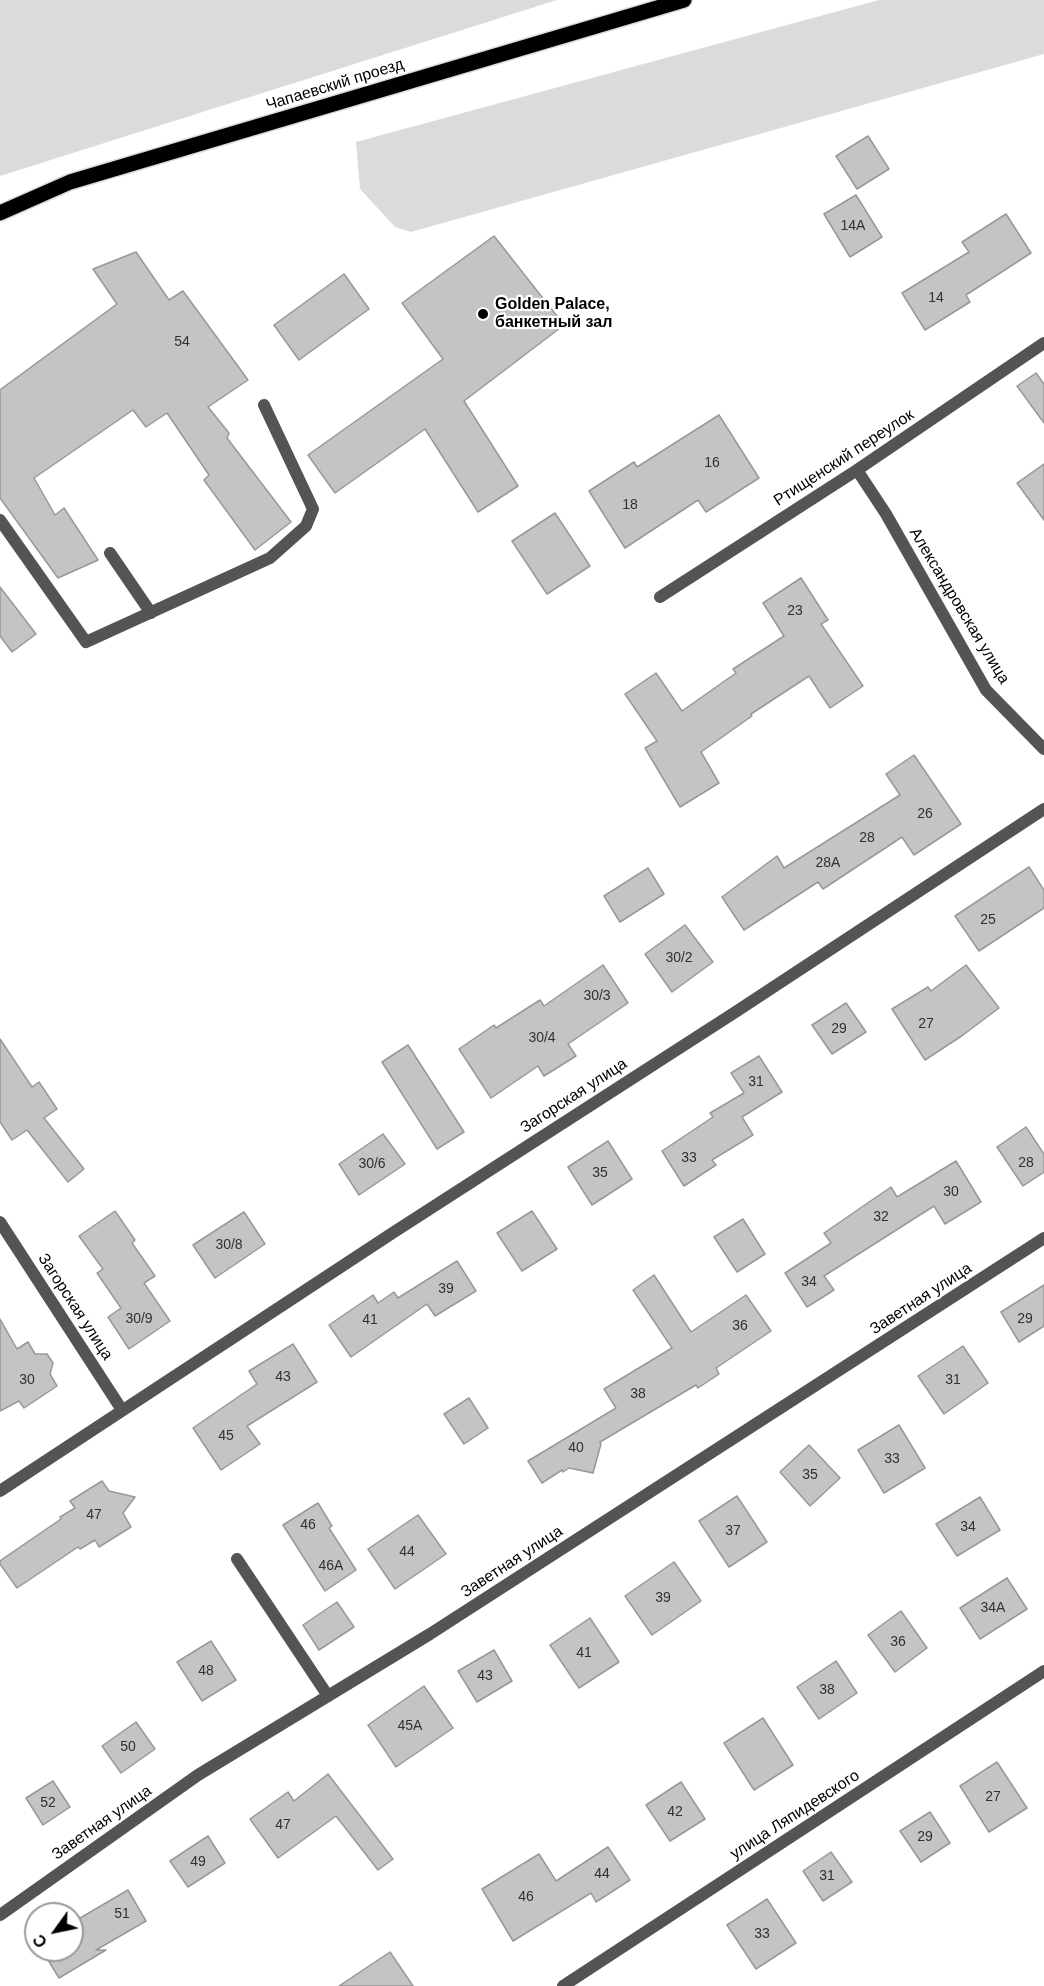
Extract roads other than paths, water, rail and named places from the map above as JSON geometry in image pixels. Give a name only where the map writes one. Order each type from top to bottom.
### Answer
[{"type":"main road","name":"Чапаевский проезд","points":[[0,213],[70,182],[684,0]]},
{"type":"street","name":"Ртищенский переулок","points":[[660,597],[857,470],[1044,343]]},
{"type":"street","points":[[0,520],[86,642],[270,558],[306,526],[313,509],[264,405]]},
{"type":"street","name":"Александровская улица","points":[[857,470],[886,514],[986,690],[1044,749]]},
{"type":"street","points":[[110,553],[151,613]]},
{"type":"street","name":"Загорская улица","points":[[0,1491],[1044,809]]},
{"type":"street","name":"Загорская улица","points":[[0,1222],[122,1410]]},
{"type":"street","name":"Заветная улица","points":[[0,1916],[198,1775],[459,1615],[1044,1238]]},
{"type":"street","points":[[237,1559],[328,1696]]},
{"type":"street","name":"улица Ляпидевского","points":[[563,1986],[1044,1671]]},
{"type":"place","name":"Golden Palace, банкетный зал","points":[[483,314]]}]
